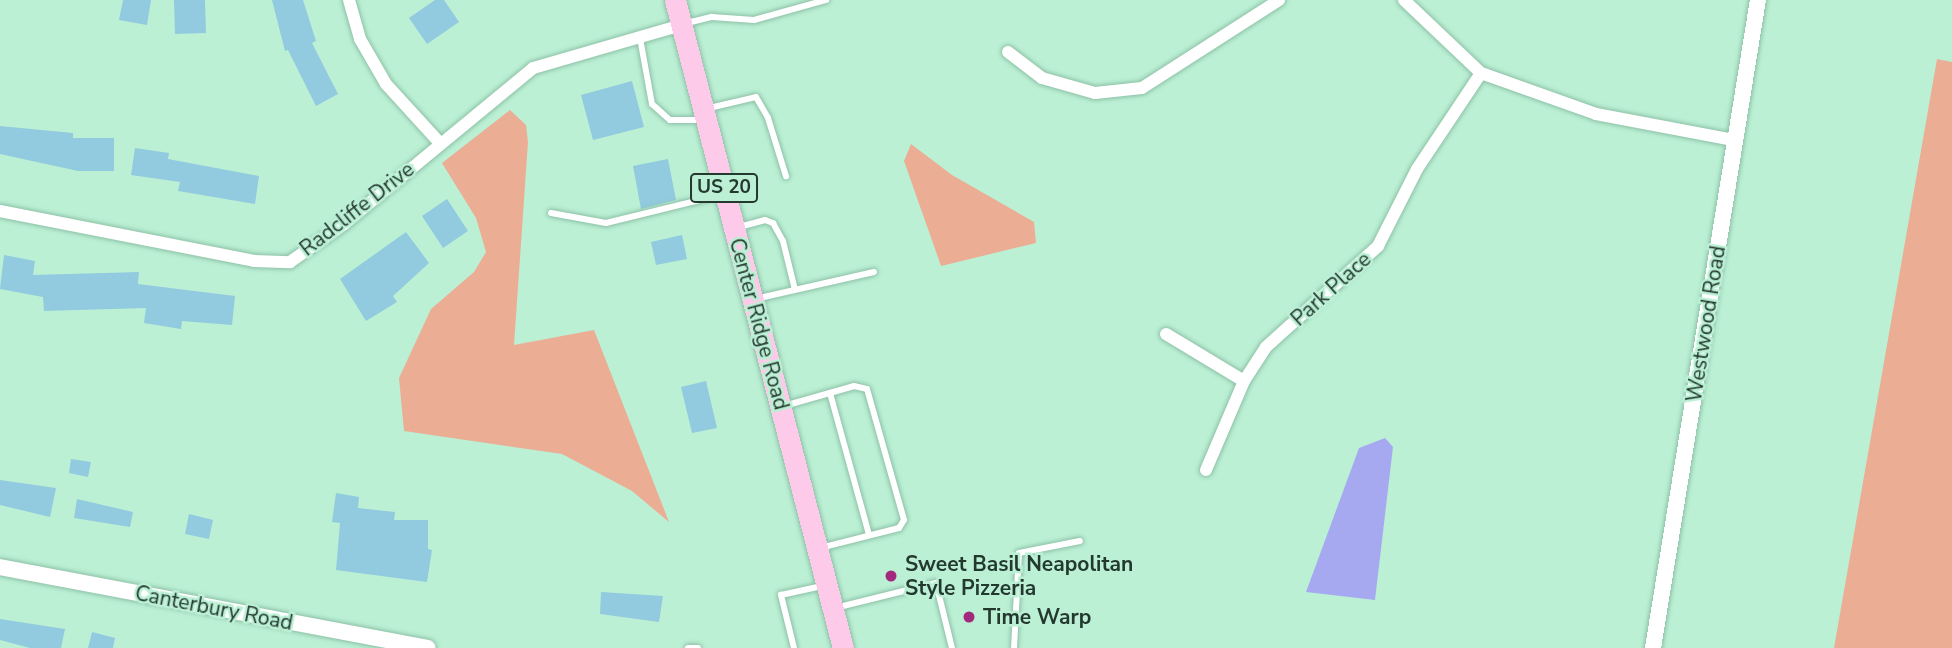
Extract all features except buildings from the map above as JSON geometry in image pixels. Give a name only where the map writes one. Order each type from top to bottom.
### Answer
[{"type":"main road","name":"Center Ridge Road","points":[[675,0],[843,648]]},
{"type":"street","points":[[349,0],[360,39],[386,84],[439,142]]},
{"type":"street","points":[[1008,52],[1042,78],[1096,93],[1142,88],[1279,0]]},
{"type":"street","points":[[1404,0],[1481,73],[1596,114],[1734,140]]},
{"type":"street","name":"Westwood Road","points":[[1653,648],[1758,0]]},
{"type":"street","name":"Radcliffe Drive","points":[[0,211],[254,261],[290,261],[344,224],[439,142],[533,68],[681,24]]},
{"type":"street","name":"Park Place","points":[[1206,470],[1244,381],[1266,347],[1378,246],[1417,169],[1481,73]]},
{"type":"street","points":[[1167,334],[1244,381]]},
{"type":"street","name":"Canterbury Road","points":[[0,567],[427,648]]},
{"type":"lane","points":[[681,24],[712,17],[754,19],[826,0]]},
{"type":"lane","points":[[639,37],[652,104],[659,113],[670,120],[705,115],[755,97],[768,118],[786,176]]},
{"type":"lane","points":[[551,213],[606,223],[726,194]]},
{"type":"lane","points":[[734,228],[765,220],[772,223],[783,240],[795,290]]},
{"type":"lane","points":[[753,300],[874,272]]},
{"type":"lane","points":[[781,407],[854,386],[871,393],[904,520],[899,528],[818,549]]},
{"type":"lane","points":[[830,393],[869,535]]},
{"type":"lane","points":[[1014,648],[1019,553],[1080,541]]},
{"type":"lane","points":[[833,608],[936,583],[952,648]]},
{"type":"lane","points":[[794,648],[781,595],[827,585]]},
{"type":"lane","points":[[688,648],[698,648]]},
{"type":"shaded area","points":[[1937,59],[1952,62],[1952,648],[1834,648]]},
{"type":"shaded area","points":[[510,110],[526,125],[528,142],[514,345],[594,330],[669,522],[632,491],[562,454],[404,431],[399,378],[431,309],[474,272],[486,252],[476,218],[442,163]]},
{"type":"shaded area","points":[[911,144],[952,175],[1034,222],[1036,243],[941,266],[904,161]]},
{"type":"water","points":[[1385,438],[1393,447],[1375,600],[1306,592],[1359,448]]},
{"type":"place","name":"Sweet Basil Neapolitan Style Pizzeria","points":[[891,576]]},
{"type":"place","name":"Time Warp","points":[[969,617]]}]
